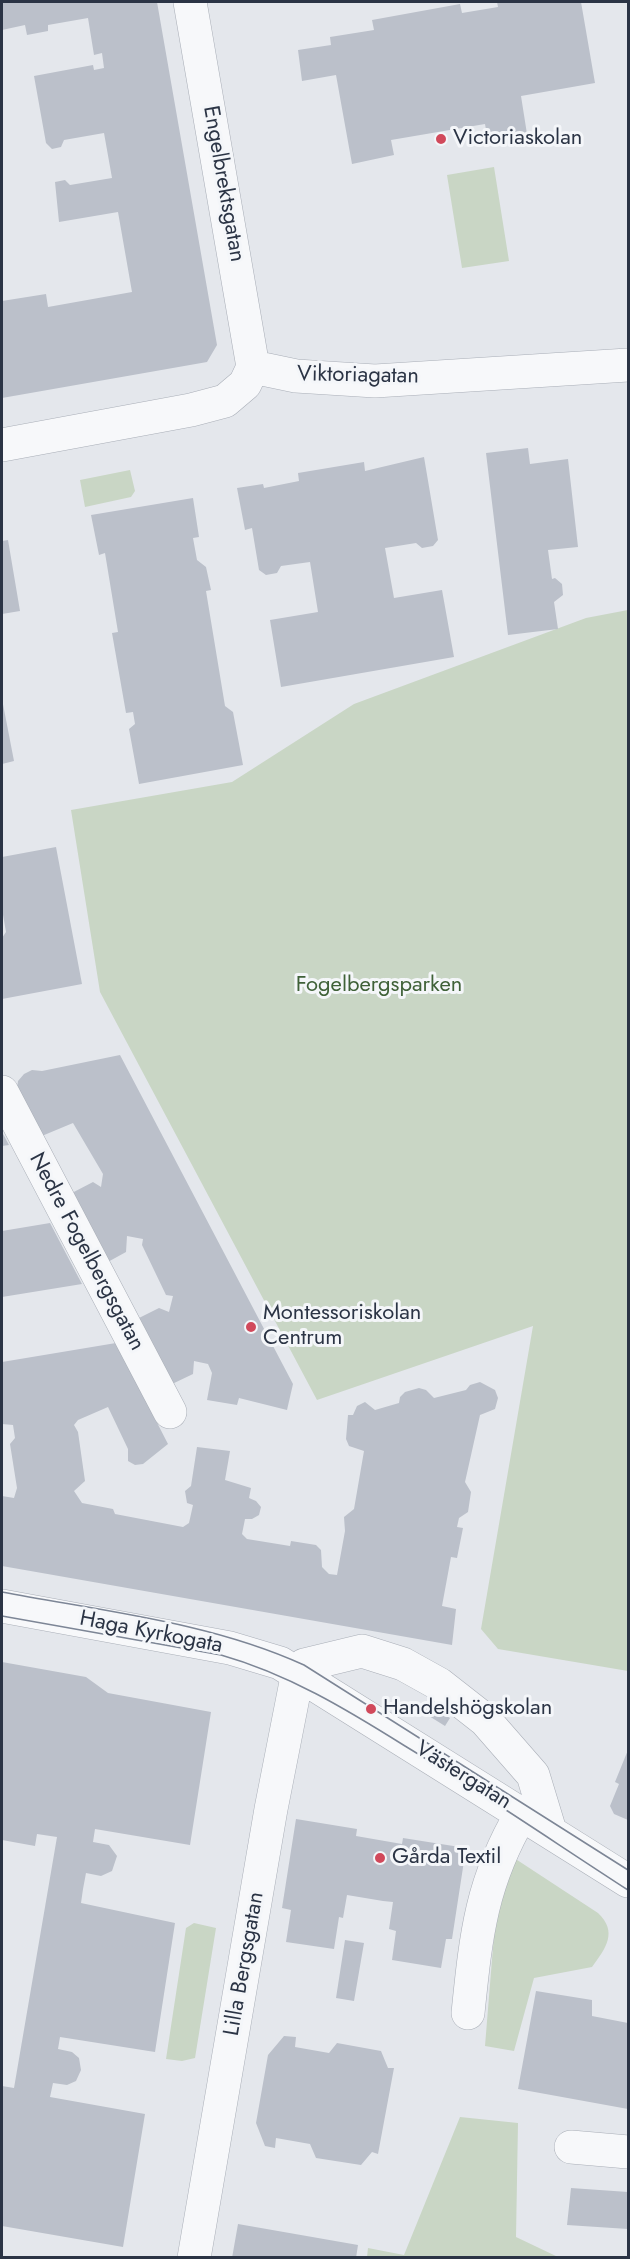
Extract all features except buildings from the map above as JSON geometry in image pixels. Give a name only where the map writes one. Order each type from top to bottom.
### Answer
[{"type":"street","name":"Engelbrektsgatan","points":[[190,2],[253,367]]},
{"type":"street","name":"Viktoriagatan","points":[[253,367],[296,376],[375,381],[628,365]]},
{"type":"street","points":[[2,445],[191,410],[225,401],[245,384],[253,367]]},
{"type":"street","name":"Nedre Fogelbergsgatan","points":[[2,1092],[170,1412]]},
{"type":"street","name":"Haga Kyrkogata","points":[[2,1606],[257,1654],[298,1672]]},
{"type":"street","points":[[298,1672],[304,1665],[362,1651],[403,1664],[439,1684],[485,1720],[533,1776],[550,1831]]},
{"type":"street","name":"Västergatan","points":[[298,1672],[628,1881]]},
{"type":"street","name":"Lilla Bergsgatan","points":[[194,2258],[271,1809],[298,1672]]},
{"type":"street","points":[[468,2013],[484,1896],[504,1842],[522,1813]]},
{"type":"street","points":[[571,2147],[628,2152]]},
{"type":"green space","points":[[494,167],[509,261],[462,268],[447,175]]},
{"type":"green space","points":[[130,470],[135,491],[131,497],[85,507],[80,480]]},
{"type":"green space","name":"Fogelbergsparken","points":[[628,610],[628,1671],[498,1649],[481,1629],[533,1326],[317,1400],[100,992],[71,810],[232,782],[354,704],[586,618]]},
{"type":"green space","points":[[508,1854],[598,1913],[604,1920],[609,1933],[602,1953],[592,1967],[534,1978],[514,2051],[485,2046],[499,1873]]},
{"type":"green space","points":[[194,1923],[216,1928],[195,2058],[182,2061],[166,2059],[186,1928]]},
{"type":"green space","points":[[460,2117],[518,2123],[516,2237],[558,2257],[367,2257],[368,2248],[404,2255]]},
{"type":"tram line","points":[[2,1592],[194,1628],[268,1650],[304,1665],[628,1870]]},
{"type":"tram line","points":[[2,1616],[221,1655],[293,1682],[383,1732],[628,1890]]},
{"type":"place","name":"Victoriaskolan","points":[[441,139]]},
{"type":"place","name":"Montessoriskolan Centrum","points":[[251,1327]]},
{"type":"place","name":"Handelshögskolan","points":[[371,1709]]},
{"type":"place","name":"Gårda Textil","points":[[380,1858]]}]
